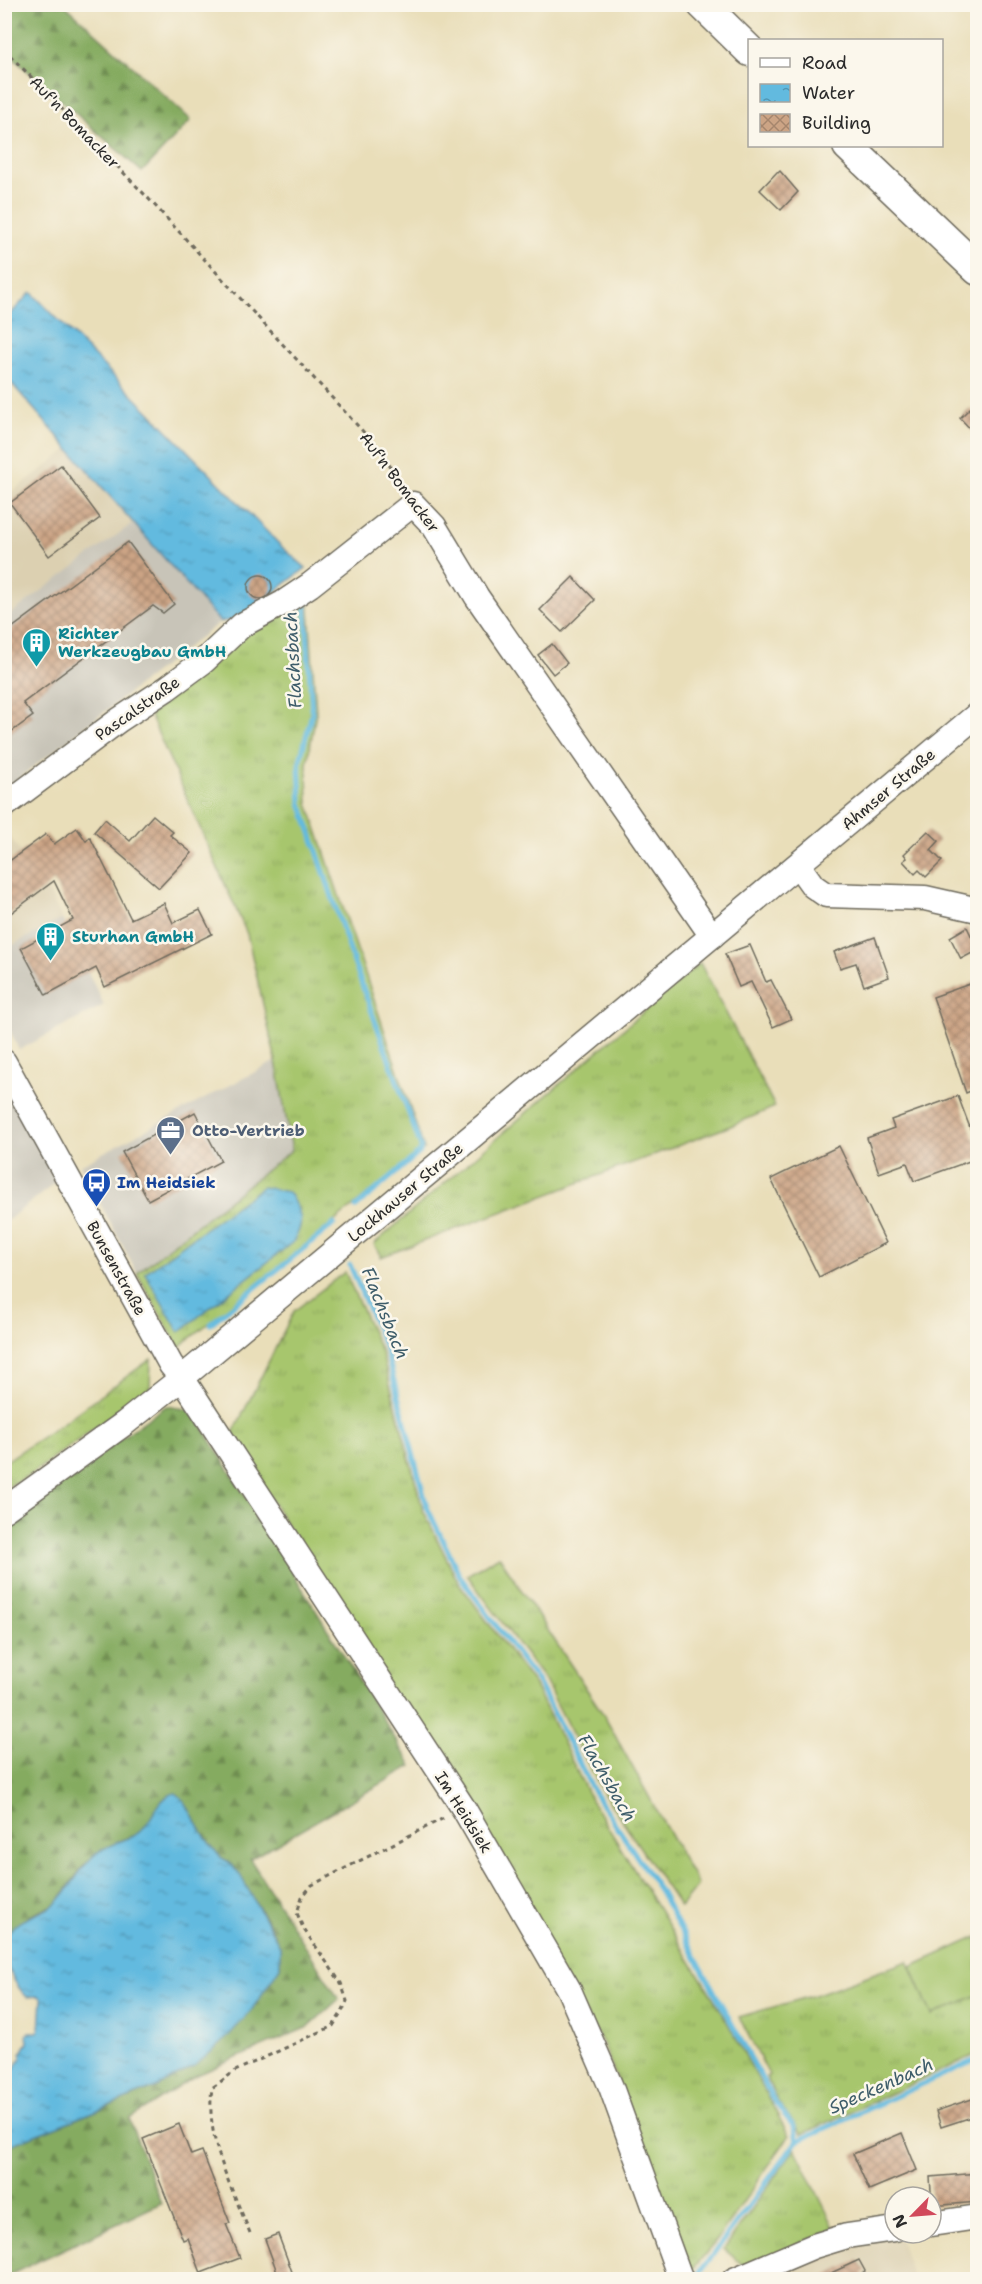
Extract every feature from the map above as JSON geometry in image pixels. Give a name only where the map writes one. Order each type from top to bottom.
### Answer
[{"type":"main road","points":[[702,4],[748,49]]},
{"type":"main road","points":[[849,147],[978,270]]},
{"type":"street","name":"Pascalstraße","points":[[4,806],[119,720],[204,661],[242,625],[283,603],[310,585],[413,504]]},
{"type":"street","name":"Auf'n Bomacker","points":[[413,504],[434,526],[477,597],[712,936]]},
{"type":"street","name":"Ahmser Straße","points":[[798,865],[978,714]]},
{"type":"street","name":"Lockhauser Straße","points":[[4,1510],[125,1424],[182,1378],[798,865]]},
{"type":"street","points":[[798,865],[813,886],[826,895],[925,898],[978,910]]},
{"type":"street","name":"Bunsenstraße","points":[[4,1062],[171,1365],[182,1378]]},
{"type":"street","name":"Im Heidsiek","points":[[182,1378],[464,1809],[569,1990],[611,2087],[681,2280]]},
{"type":"street","points":[[943,2222],[978,2217]]},
{"type":"street","points":[[734,2280],[814,2246],[848,2236],[883,2231]]},
{"type":"path","name":"Auf'n Bomacker","points":[[4,49],[147,197],[380,450],[413,504]]},
{"type":"path","points":[[250,2233],[213,2138],[210,2108],[212,2088],[235,2071],[333,2026],[347,2001],[341,1983],[303,1928],[297,1913],[302,1897],[312,1886],[464,1809]]},
{"type":"shaded area","points":[[69,449],[133,523],[5,618],[5,497]]},
{"type":"shaded area","points":[[133,523],[220,622],[5,789],[5,618]]},
{"type":"shaded area","points":[[4,829],[48,890],[62,919],[5,949]]},
{"type":"shaded area","points":[[62,919],[104,1005],[19,1050],[5,1020],[5,949]]},
{"type":"shaded area","points":[[276,1061],[292,1150],[137,1273],[80,1165]]},
{"type":"shaded area","points":[[4,1078],[58,1181],[5,1222],[4,1222]]},
{"type":"shaded area","points":[[883,2238],[883,2245],[902,2245],[913,2279],[760,2280],[852,2243]]},
{"type":"green space","points":[[5,4],[65,5],[191,120],[142,172],[5,51]]},
{"type":"green space","points":[[308,595],[316,713],[307,764],[308,803],[424,1149],[179,1347],[137,1273],[292,1150],[276,1061],[247,934],[150,715],[224,655],[248,628]]},
{"type":"green space","points":[[700,963],[775,1107],[733,1125],[381,1257],[374,1244]]},
{"type":"green space","points":[[345,1272],[382,1354],[423,1510],[458,1582],[535,1686],[591,1800],[720,2009],[789,2136],[717,2240],[691,2271],[603,2043],[232,1435],[294,1311]]},
{"type":"green space","points":[[151,1359],[150,1388],[31,1474],[5,1488],[5,1462]]},
{"type":"green space","points":[[166,1406],[192,1410],[412,1766],[250,1859],[339,1999],[308,2027],[195,2076],[129,2119],[161,2203],[5,2277],[5,2147],[159,2086],[280,1967],[280,1946],[265,1917],[229,1862],[220,1857],[207,1840],[163,1800],[144,1829],[119,1841],[84,1865],[56,1904],[29,1916],[7,1934],[5,1941],[5,1520]]},
{"type":"green space","points":[[499,1556],[603,1714],[698,1885],[680,1907],[602,1791],[544,1679],[467,1575]]},
{"type":"green space","points":[[977,1937],[977,1995],[932,2015],[911,1967]]},
{"type":"green space","points":[[908,1961],[932,2015],[977,1995],[977,2054],[802,2134],[778,2102],[766,2077],[769,2075],[739,2017],[815,1995]]},
{"type":"green space","points":[[795,2148],[835,2229],[744,2266],[724,2249]]},
{"type":"water","points":[[31,292],[283,548],[306,568],[238,619],[220,622],[5,376],[4,321]]},
{"type":"water","points":[[262,1187],[288,1192],[296,1205],[301,1222],[293,1242],[179,1332],[145,1273]]},
{"type":"water","points":[[176,1793],[183,1799],[207,1840],[220,1857],[229,1862],[240,1875],[280,1946],[280,1967],[251,2011],[222,2043],[194,2066],[159,2086],[5,2147],[5,2082],[21,2058],[28,2042],[27,2035],[29,2032],[38,2032],[40,2028],[42,1999],[39,1996],[27,1997],[17,1985],[9,1969],[5,1951],[7,1935],[23,1920],[56,1903],[91,1858],[106,1847],[141,1831],[159,1805],[169,1795]]},
{"type":"building","points":[[780,171],[798,192],[781,210],[760,190]]},
{"type":"building","points":[[970,408],[978,417],[978,437],[960,418]]},
{"type":"building","points":[[61,465],[100,518],[49,556],[10,503]]},
{"type":"building","name":"Richter Werkzeugbau GmbH","points":[[128,542],[174,604],[163,613],[153,606],[23,703],[33,716],[4,737],[4,634]]},
{"type":"building","points":[[260,575],[268,579],[272,587],[268,595],[260,599],[252,595],[248,587],[252,579]]},
{"type":"building","points":[[573,577],[595,600],[562,632],[540,610]]},
{"type":"building","points":[[552,644],[567,663],[553,674],[538,655]]},
{"type":"building","points":[[153,815],[173,832],[170,835],[192,853],[159,888],[94,832],[105,819],[130,841]]},
{"type":"building","points":[[77,828],[86,841],[90,837],[131,919],[164,903],[173,923],[200,910],[212,934],[105,987],[96,968],[46,995],[21,948],[73,920],[54,881],[4,918],[4,865],[46,834],[54,844]]},
{"type":"building","points":[[928,831],[939,841],[931,850],[942,861],[926,877],[919,870],[915,874],[903,861],[907,858],[904,854]]},
{"type":"building","points":[[967,927],[978,950],[961,959],[950,937]]},
{"type":"building","points":[[875,937],[889,977],[864,986],[856,963],[840,968],[834,952]]},
{"type":"building","points":[[750,945],[766,982],[771,980],[791,1019],[773,1027],[751,982],[739,987],[725,954]]},
{"type":"building","points":[[978,981],[978,1088],[966,1093],[933,997]]},
{"type":"building","points":[[958,1096],[978,1149],[978,1158],[914,1181],[907,1163],[879,1173],[867,1138],[894,1128],[891,1120]]},
{"type":"building","name":"Otto-Vertrieb","points":[[195,1112],[221,1161],[148,1200],[122,1152]]},
{"type":"building","points":[[839,1146],[886,1243],[819,1277],[771,1179]]},
{"type":"building","points":[[978,2097],[978,2115],[941,2127],[936,2111]]},
{"type":"building","points":[[179,2124],[191,2155],[202,2151],[230,2223],[226,2224],[240,2258],[201,2273],[188,2238],[183,2240],[143,2139]]},
{"type":"building","points":[[902,2133],[917,2170],[869,2190],[853,2154]]},
{"type":"building","points":[[978,2173],[978,2202],[943,2205],[943,2185],[931,2185],[930,2177]]},
{"type":"building","points":[[278,2234],[295,2280],[280,2280],[265,2239]]},
{"type":"building","points":[[859,2260],[865,2271],[862,2273],[865,2280],[816,2280]]},
{"type":"waterway","name":"Flachsbach","points":[[305,601],[312,713],[299,764],[301,803],[354,963],[421,1147],[420,1152],[356,1207]]},
{"type":"waterway","points":[[210,1324],[334,1224]]},
{"type":"waterway","name":"Flachsbach","points":[[350,1265],[386,1350],[427,1507],[461,1578],[538,1682],[595,1794],[658,1888],[774,2101],[795,2128],[797,2141],[697,2276]]},
{"type":"waterway","name":"Speckenbach","points":[[797,2141],[978,2059]]},
{"type":"place","name":"Richter Werkzeugbau GmbH","points":[[37,668]]},
{"type":"place","name":"Sturhan GmbH","points":[[51,962]]},
{"type":"place","name":"Otto-Vertrieb","points":[[171,1156]]},
{"type":"place","name":"Im Heidsiek","points":[[96,1208]]}]
